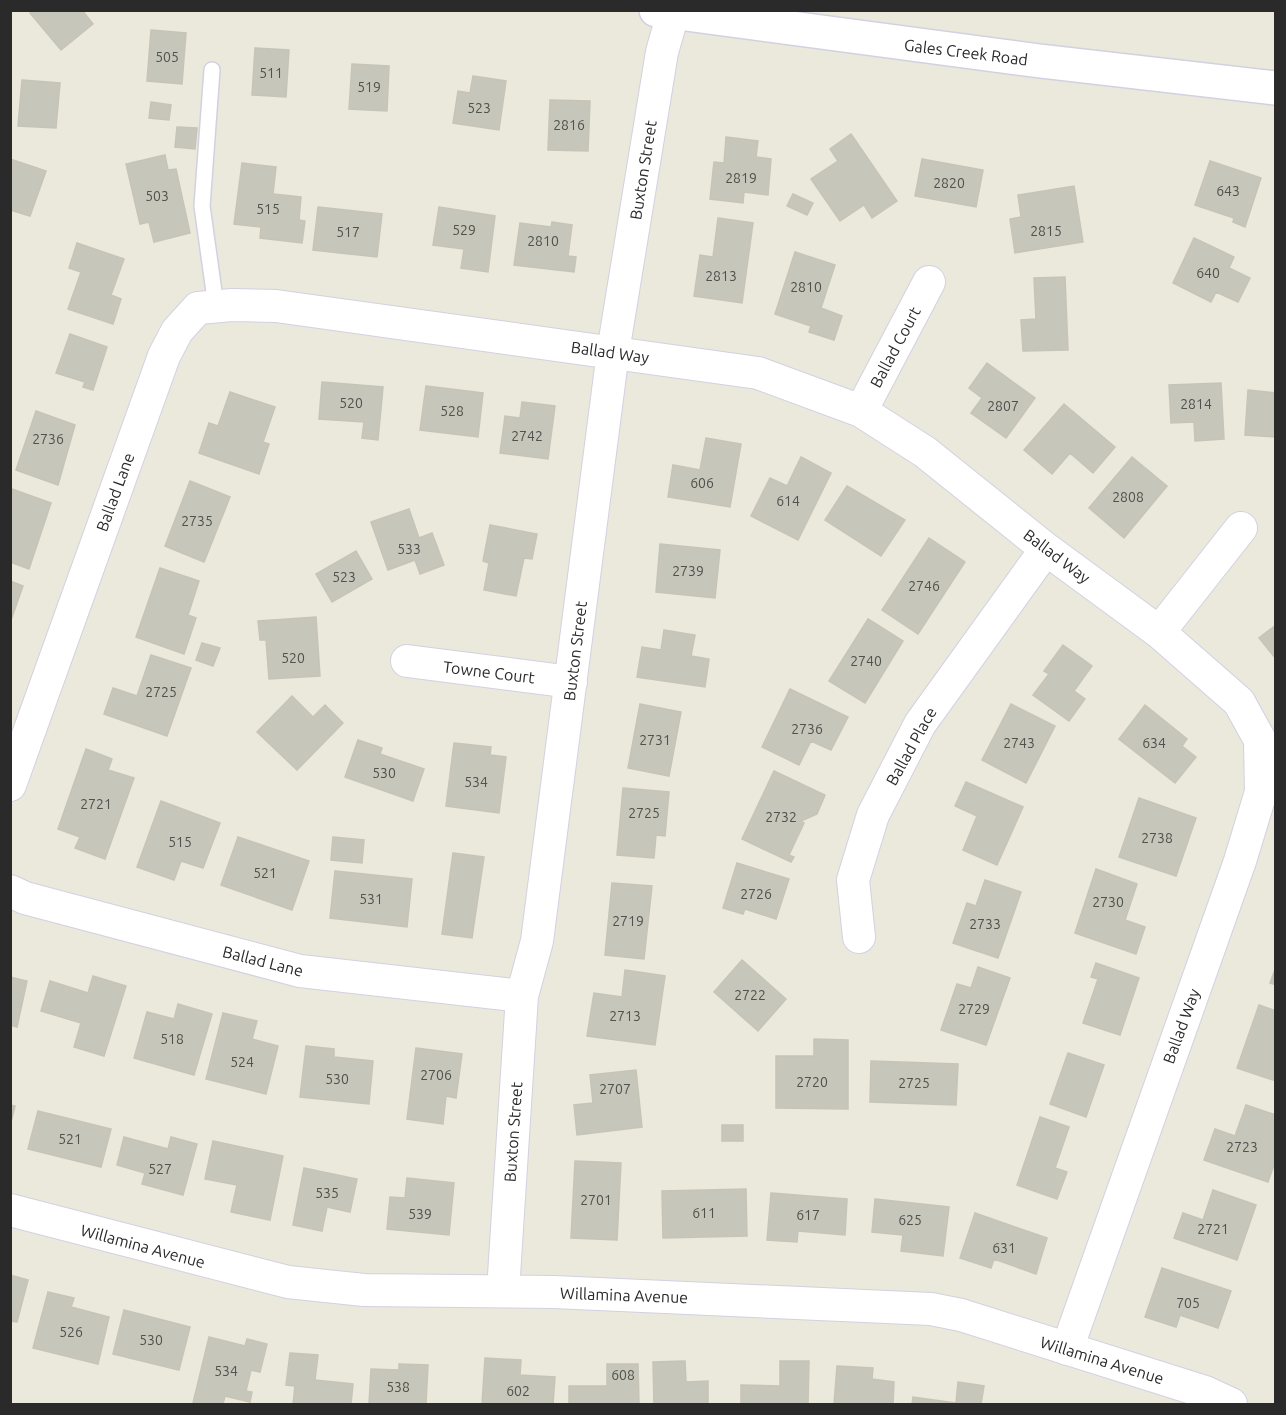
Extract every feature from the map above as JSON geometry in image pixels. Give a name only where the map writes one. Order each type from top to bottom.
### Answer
[{"type":"main road","name":"Gales Creek Road","points":[[668,11],[1040,61],[1275,88]]},
{"type":"street","name":"Buxton Street","points":[[503,1291],[522,996],[537,941],[613,352],[668,11]]},
{"type":"street","name":"Ballad Court","points":[[861,411],[929,282]]},
{"type":"street","name":"Ballad Way","points":[[207,307],[276,306],[758,373],[861,411],[925,452],[1046,549],[1159,633],[1239,702],[1260,740],[1261,792],[1240,861],[1067,1349]]},
{"type":"street","name":"Ballad Lane","points":[[10,785],[164,356],[177,331],[207,307]]},
{"type":"street","points":[[1159,633],[1241,528]]},
{"type":"street","name":"Ballad Place","points":[[859,937],[853,880],[873,815],[920,724],[1046,549]]},
{"type":"street","name":"Towne Court","points":[[406,661],[571,682]]},
{"type":"street","name":"Ballad Lane","points":[[10,891],[25,898],[300,972],[522,996]]},
{"type":"street","name":"Willamina Avenue","points":[[10,1210],[288,1282],[364,1290],[503,1291],[931,1309],[961,1316],[1205,1392],[1231,1404]]},
{"type":"lane","points":[[207,307],[202,206],[212,70]]},
{"type":"building","points":[[33,10],[82,10],[93,24],[61,50],[30,13]]},
{"type":"building","points":[[151,30],[186,33],[182,84],[147,81]]},
{"type":"building","points":[[255,48],[289,50],[286,97],[252,95]]},
{"type":"building","points":[[352,64],[389,66],[387,111],[349,109]]},
{"type":"building","points":[[473,76],[506,81],[499,130],[453,123],[458,91],[470,93]]},
{"type":"building","points":[[22,80],[60,83],[56,128],[18,126]]},
{"type":"building","points":[[550,100],[590,101],[588,151],[548,150]]},
{"type":"building","points":[[151,102],[171,105],[169,120],[149,118]]},
{"type":"building","points":[[177,127],[197,128],[195,149],[175,147]]},
{"type":"building","points":[[851,134],[897,201],[872,218],[864,205],[840,221],[811,179],[838,161],[830,149]]},
{"type":"building","points":[[726,137],[758,141],[756,157],[771,159],[768,195],[744,192],[743,203],[710,199],[714,162],[724,163]]},
{"type":"building","points":[[165,155],[168,170],[176,169],[190,233],[154,242],[149,222],[140,224],[126,164]]},
{"type":"building","points":[[10,159],[46,171],[30,216],[10,210]]},
{"type":"building","points":[[922,159],[983,170],[976,207],[915,196]]},
{"type":"building","points":[[1210,161],[1261,178],[1245,227],[1233,222],[1234,218],[1195,205]]},
{"type":"building","points":[[242,163],[276,167],[273,194],[301,197],[299,220],[305,221],[302,243],[260,238],[261,227],[234,224]]},
{"type":"building","points":[[1074,186],[1083,242],[1015,253],[1010,219],[1021,217],[1018,195]]},
{"type":"building","points":[[793,194],[813,203],[807,215],[787,206]]},
{"type":"building","points":[[318,207],[382,214],[377,257],[313,250]]},
{"type":"building","points":[[439,207],[495,216],[488,272],[461,268],[464,249],[433,245]]},
{"type":"building","points":[[718,218],[753,223],[742,303],[694,296],[700,255],[713,257]]},
{"type":"building","points":[[552,222],[572,225],[568,256],[576,257],[574,272],[514,265],[520,223],[551,227]]},
{"type":"building","points":[[1194,238],[1234,257],[1229,268],[1250,278],[1238,302],[1216,292],[1211,302],[1173,283]]},
{"type":"building","points":[[77,243],[124,259],[111,295],[121,299],[113,324],[68,309],[81,272],[69,268]]},
{"type":"building","points":[[795,252],[835,265],[821,308],[842,316],[834,340],[809,332],[811,326],[775,314]]},
{"type":"building","points":[[1065,277],[1068,350],[1023,351],[1021,320],[1036,319],[1034,278]]},
{"type":"building","points":[[70,334],[107,347],[93,390],[83,387],[85,382],[56,373]]},
{"type":"building","points":[[987,363],[1035,398],[1006,438],[971,413],[982,398],[969,388]]},
{"type":"building","points":[[322,382],[383,387],[378,440],[362,438],[364,422],[319,419]]},
{"type":"building","points":[[1221,383],[1224,439],[1195,441],[1194,422],[1171,423],[1169,385]]},
{"type":"building","points":[[426,386],[483,393],[478,437],[420,430]]},
{"type":"building","points":[[1248,390],[1276,393],[1276,437],[1245,435]]},
{"type":"building","points":[[230,392],[275,407],[263,442],[269,444],[259,474],[199,453],[209,423],[218,426]]},
{"type":"building","points":[[522,402],[555,406],[548,459],[500,453],[505,416],[520,418]]},
{"type":"building","points":[[1064,404],[1115,447],[1093,473],[1070,453],[1052,474],[1024,450]]},
{"type":"building","points":[[36,411],[75,425],[58,485],[16,470]]},
{"type":"building","points":[[706,438],[741,444],[730,507],[668,497],[673,465],[700,470]]},
{"type":"building","points":[[801,457],[831,473],[798,540],[751,516],[770,478],[787,486]]},
{"type":"building","points":[[1132,457],[1167,486],[1124,538],[1089,508]]},
{"type":"building","points":[[190,481],[230,497],[204,562],[165,546]]},
{"type":"building","points":[[847,486],[905,520],[881,556],[825,520]]},
{"type":"building","points":[[12,489],[51,503],[29,569],[10,562]]},
{"type":"building","points":[[409,509],[419,538],[432,533],[444,565],[420,574],[415,560],[388,570],[371,522]]},
{"type":"building","points":[[490,525],[537,534],[532,559],[524,558],[516,596],[484,590],[489,563],[483,561]]},
{"type":"building","points":[[929,538],[965,562],[918,634],[882,610]]},
{"type":"building","points":[[660,544],[720,550],[715,598],[656,592]]},
{"type":"building","points":[[356,551],[372,579],[332,602],[316,574]]},
{"type":"building","points":[[160,568],[199,581],[188,615],[196,618],[184,654],[136,637]]},
{"type":"building","points":[[10,581],[23,586],[10,623]]},
{"type":"building","points":[[316,617],[320,676],[269,679],[266,640],[260,640],[258,621]]},
{"type":"building","points":[[868,619],[903,641],[865,703],[829,681]]},
{"type":"building","points":[[1276,625],[1276,659],[1259,638]]},
{"type":"building","points":[[664,630],[695,635],[691,656],[709,659],[705,687],[637,677],[642,647],[661,650]]},
{"type":"building","points":[[202,643],[220,648],[213,666],[196,660]]},
{"type":"building","points":[[1063,645],[1092,666],[1074,691],[1085,699],[1069,721],[1033,695],[1049,674],[1044,671]]},
{"type":"building","points":[[151,655],[191,668],[167,736],[104,714],[113,688],[137,696]]},
{"type":"building","points":[[790,689],[848,717],[831,750],[811,741],[799,765],[762,747]]},
{"type":"building","points":[[292,696],[313,717],[325,705],[343,723],[297,770],[257,732]]},
{"type":"building","points":[[640,704],[681,712],[669,776],[628,768]]},
{"type":"building","points":[[1011,704],[1055,726],[1026,783],[982,760]]},
{"type":"building","points":[[1145,705],[1187,739],[1182,746],[1196,757],[1175,783],[1119,739]]},
{"type":"building","points":[[358,740],[382,748],[380,754],[424,769],[413,801],[345,777]]},
{"type":"building","points":[[454,743],[491,747],[490,755],[506,757],[499,813],[446,806]]},
{"type":"building","points":[[86,749],[112,759],[108,770],[134,778],[105,859],[75,848],[80,837],[58,829]]},
{"type":"building","points":[[774,771],[825,795],[817,814],[801,821],[804,823],[789,855],[794,857],[791,862],[742,839]]},
{"type":"building","points":[[966,782],[1023,807],[997,865],[963,850],[977,816],[955,806]]},
{"type":"building","points":[[623,788],[669,792],[665,836],[656,835],[654,858],[617,855]]},
{"type":"building","points":[[1139,798],[1196,818],[1176,876],[1119,857]]},
{"type":"building","points":[[161,801],[220,823],[203,868],[181,861],[174,880],[137,867]]},
{"type":"building","points":[[238,837],[309,861],[292,910],[221,885]]},
{"type":"building","points":[[333,837],[364,840],[362,863],[331,860]]},
{"type":"building","points":[[453,853],[484,857],[472,938],[442,934]]},
{"type":"building","points":[[737,863],[789,879],[776,919],[745,909],[743,914],[723,908]]},
{"type":"building","points":[[1096,869],[1137,884],[1125,920],[1145,927],[1136,954],[1075,933]]},
{"type":"building","points":[[335,871],[412,879],[407,927],[330,918]]},
{"type":"building","points":[[985,880],[1021,892],[998,958],[953,943],[967,903],[976,906]]},
{"type":"building","points":[[612,883],[652,886],[644,959],[605,955]]},
{"type":"building","points":[[742,960],[786,999],[758,1031],[714,992]]},
{"type":"building","points":[[1096,963],[1139,978],[1120,1035],[1083,1023],[1098,979],[1091,977]]},
{"type":"building","points":[[978,967],[1010,978],[986,1045],[941,1030],[957,984],[971,988]]},
{"type":"building","points":[[1276,967],[1276,985],[1270,983]]},
{"type":"building","points":[[625,970],[665,976],[655,1045],[587,1036],[594,993],[622,997]]},
{"type":"building","points":[[93,976],[126,986],[104,1056],[74,1047],[81,1023],[41,1011],[50,981],[88,993]]},
{"type":"building","points":[[10,977],[27,981],[17,1027],[10,1025]]},
{"type":"building","points":[[178,1004],[212,1014],[194,1075],[134,1058],[147,1012],[174,1019]]},
{"type":"building","points":[[1259,1005],[1276,1011],[1276,1081],[1237,1068]]},
{"type":"building","points":[[223,1013],[257,1021],[252,1039],[278,1046],[266,1094],[206,1079]]},
{"type":"building","points":[[814,1039],[848,1040],[848,1109],[776,1108],[776,1056],[814,1056]]},
{"type":"building","points":[[306,1046],[334,1049],[334,1057],[373,1061],[369,1104],[300,1097]]},
{"type":"building","points":[[416,1048],[462,1054],[456,1098],[446,1096],[443,1124],[407,1119]]},
{"type":"building","points":[[1068,1053],[1104,1065],[1086,1117],[1050,1104]]},
{"type":"building","points":[[871,1061],[958,1064],[956,1105],[870,1102]]},
{"type":"building","points":[[636,1070],[642,1127],[577,1135],[574,1105],[593,1103],[590,1075]]},
{"type":"building","points":[[10,1105],[15,1106],[10,1126]]},
{"type":"building","points":[[1246,1105],[1276,1115],[1276,1159],[1268,1182],[1204,1160],[1215,1129],[1235,1136]]},
{"type":"building","points":[[38,1111],[111,1129],[101,1167],[28,1149]]},
{"type":"building","points":[[1040,1117],[1069,1127],[1055,1168],[1067,1172],[1057,1199],[1017,1185]]},
{"type":"building","points":[[722,1125],[743,1125],[743,1141],[722,1141]]},
{"type":"building","points":[[124,1137],[168,1149],[171,1137],[197,1144],[183,1195],[142,1184],[145,1173],[117,1165]]},
{"type":"building","points":[[213,1141],[283,1156],[270,1220],[231,1212],[237,1185],[205,1179]]},
{"type":"building","points":[[575,1161],[621,1163],[617,1240],[571,1238]]},
{"type":"building","points":[[304,1168],[357,1179],[350,1212],[327,1207],[322,1231],[293,1225]]},
{"type":"building","points":[[407,1178],[454,1183],[449,1235],[387,1229],[390,1197],[405,1198]]},
{"type":"building","points":[[746,1189],[747,1236],[663,1238],[662,1191]]},
{"type":"building","points":[[1213,1190],[1256,1205],[1237,1260],[1174,1238],[1183,1213],[1203,1220]]},
{"type":"building","points":[[771,1193],[847,1199],[845,1235],[798,1231],[797,1242],[767,1240]]},
{"type":"building","points":[[875,1199],[949,1207],[943,1256],[901,1251],[903,1235],[872,1232]]},
{"type":"building","points":[[975,1213],[1047,1238],[1036,1274],[994,1259],[991,1268],[960,1258]]},
{"type":"building","points":[[1162,1268],[1231,1291],[1218,1328],[1180,1315],[1176,1327],[1145,1317]]},
{"type":"building","points":[[10,1275],[28,1280],[17,1322],[10,1321]]},
{"type":"building","points":[[48,1292],[74,1298],[71,1307],[109,1317],[98,1364],[33,1348]]},
{"type":"building","points":[[124,1310],[190,1327],[179,1370],[113,1354]]},
{"type":"building","points":[[209,1337],[245,1346],[247,1339],[267,1344],[260,1372],[251,1370],[246,1391],[252,1392],[250,1402],[225,1396],[223,1404],[193,1403]]},
{"type":"building","points":[[290,1353],[318,1355],[315,1380],[353,1384],[351,1404],[293,1404],[295,1386],[286,1385]]},
{"type":"building","points":[[485,1358],[521,1360],[520,1375],[555,1377],[553,1404],[482,1404]]},
{"type":"building","points":[[685,1361],[686,1382],[708,1381],[708,1404],[654,1404],[653,1362]]},
{"type":"building","points":[[780,1361],[809,1361],[808,1404],[741,1404],[741,1385],[780,1386]]},
{"type":"building","points":[[399,1364],[428,1365],[426,1404],[369,1404],[371,1369],[399,1370]]},
{"type":"building","points":[[607,1364],[638,1364],[639,1404],[569,1404],[569,1386],[607,1386]]},
{"type":"building","points":[[837,1366],[873,1368],[872,1379],[894,1382],[893,1404],[834,1404]]},
{"type":"building","points":[[958,1382],[984,1386],[981,1404],[912,1404],[913,1397],[956,1403]]}]
